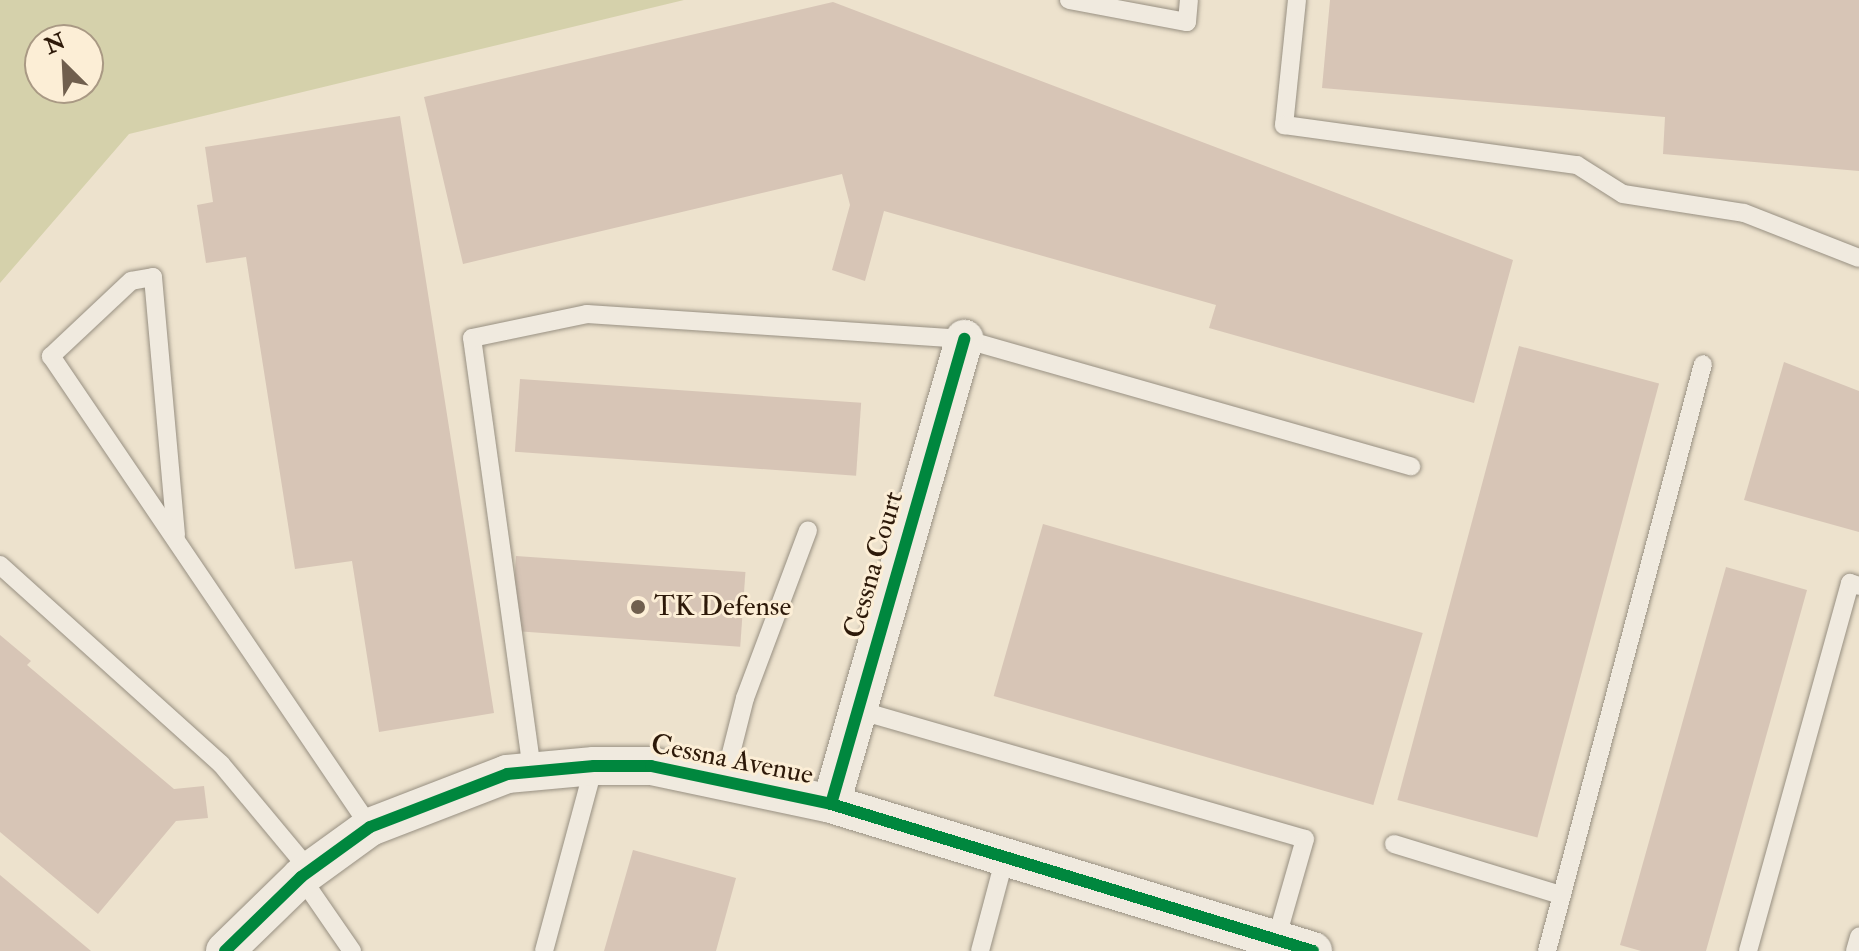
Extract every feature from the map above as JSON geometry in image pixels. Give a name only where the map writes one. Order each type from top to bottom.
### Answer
[{"type":"street","name":"Cessna Court","points":[[831,804],[964,339]]},
{"type":"street","name":"Cessna Avenue","points":[[225,951],[305,874],[370,827],[448,792],[532,770],[594,766],[651,766],[831,804],[1005,857],[1259,941],[1313,951]]},
{"type":"lane","points":[[1069,0],[1187,22],[1189,0]]},
{"type":"lane","points":[[1297,0],[1284,125],[1577,165],[1623,194],[1744,213],[1859,258]]},
{"type":"lane","points":[[176,535],[153,277],[131,281],[51,356],[176,535],[370,827]]},
{"type":"lane","points":[[532,770],[472,338],[587,314],[964,339],[1411,466]]},
{"type":"lane","points":[[1547,951],[1703,364]]},
{"type":"lane","points":[[724,781],[745,698],[808,530]]},
{"type":"lane","points":[[0,565],[221,764],[305,874],[352,951]]},
{"type":"lane","points":[[1748,951],[1850,583],[1859,586]]},
{"type":"lane","points":[[858,710],[1305,839],[1259,941]]},
{"type":"lane","points":[[544,951],[594,766]]},
{"type":"lane","points":[[1394,844],[1561,895]]},
{"type":"lane","points":[[980,951],[1005,857]]},
{"type":"lane","points":[[1855,951],[1859,937]]},
{"type":"shaded area","points":[[0,0],[684,0],[129,134],[0,283]]},
{"type":"building","points":[[1330,0],[1859,0],[1859,171],[1663,154],[1665,117],[1322,88]]},
{"type":"building","points":[[833,2],[1513,260],[1474,403],[1209,328],[1216,305],[884,211],[865,281],[832,270],[850,205],[842,174],[463,264],[424,97]]},
{"type":"building","points":[[400,116],[494,713],[379,732],[352,561],[295,569],[246,257],[206,263],[197,205],[213,202],[205,147]]},
{"type":"building","points":[[1519,346],[1659,384],[1537,838],[1397,800]]},
{"type":"building","points":[[1784,362],[1859,391],[1859,532],[1744,500]]},
{"type":"building","points":[[520,379],[861,403],[856,476],[515,452]]},
{"type":"building","points":[[1043,524],[1423,633],[1373,805],[994,696]]},
{"type":"building","points":[[516,556],[745,572],[740,647],[511,631]]},
{"type":"building","points":[[1726,567],[1807,590],[1706,951],[1641,951],[1620,945]]},
{"type":"building","points":[[0,635],[31,661],[27,665],[174,789],[204,786],[208,818],[176,821],[98,914],[0,832]]},
{"type":"building","points":[[633,850],[736,878],[716,951],[604,951]]},
{"type":"building","points":[[0,875],[91,951],[0,951]]},
{"type":"cycle path","points":[[831,804],[964,339]]},
{"type":"cycle path","points":[[225,951],[301,877],[370,827],[507,774],[594,766],[651,766],[831,804],[1313,951]]},
{"type":"place","name":"TK Defense","points":[[638,607]]}]
